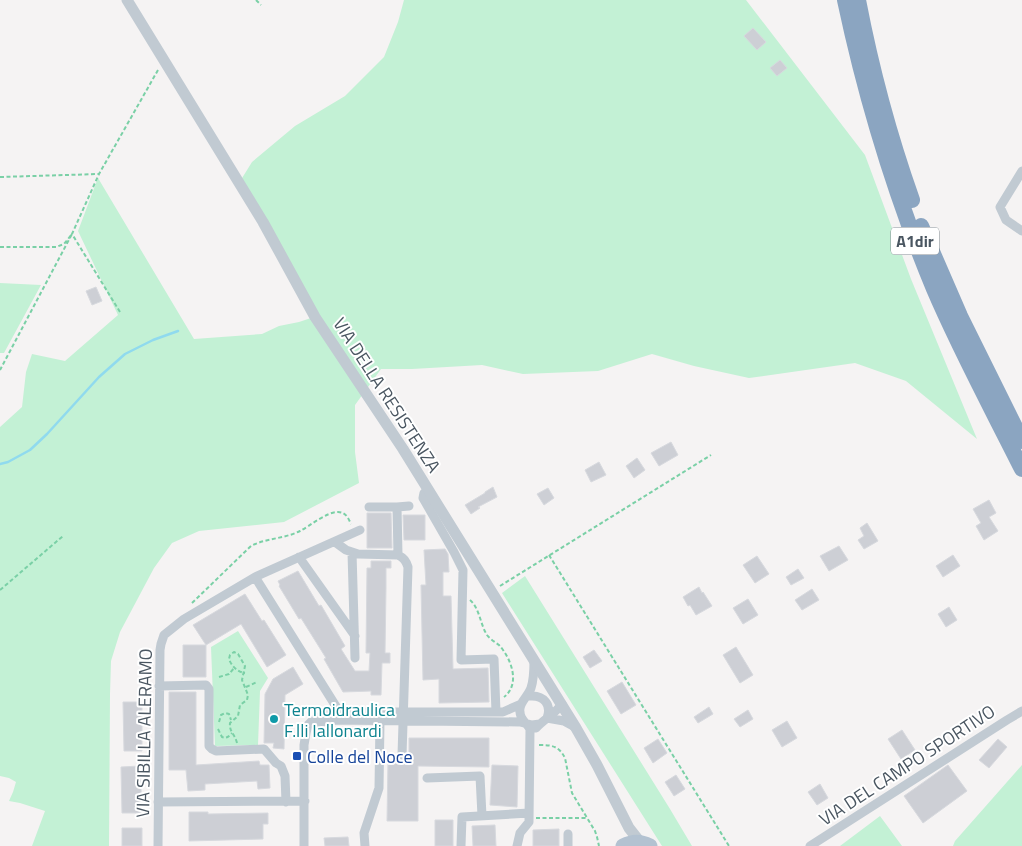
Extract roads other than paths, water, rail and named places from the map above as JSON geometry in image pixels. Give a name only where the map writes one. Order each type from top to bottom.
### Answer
[{"type":"highway","name":"A1dir","points":[[845,0],[874,121],[911,229],[948,320],[1022,469]]},
{"type":"highway","name":"A1dir","points":[[858,0],[874,76],[891,136],[919,218],[960,316],[1022,441]]},
{"type":"main road","points":[[622,846],[630,843],[645,844]]},
{"type":"street","name":"VIA DELLA RESISTENZA","points":[[127,0],[263,222],[314,317],[403,449],[562,704],[597,765],[629,828],[645,844]]},
{"type":"street","points":[[1022,171],[1000,207],[1006,220],[1022,232]]},
{"type":"street","points":[[428,490],[424,493],[423,498],[463,570],[461,660],[494,659],[496,712]]},
{"type":"street","points":[[369,507],[409,506]]},
{"type":"street","points":[[397,507],[398,555]]},
{"type":"street","name":"VIA SIBILLA ALERAMO","points":[[158,846],[160,644],[164,635],[184,619],[255,576],[358,531]]},
{"type":"street","points":[[335,542],[346,550],[358,554],[398,555],[406,561],[408,568],[402,755]]},
{"type":"street","points":[[352,552],[355,658]]},
{"type":"street","points":[[299,557],[355,636]]},
{"type":"street","points":[[255,576],[345,720]]},
{"type":"street","points":[[517,846],[520,833],[529,822],[530,729],[520,714],[533,682],[534,660]]},
{"type":"street","points":[[159,686],[206,685],[209,690],[209,746],[216,751],[264,749],[267,751],[280,766],[285,776],[286,802]]},
{"type":"street","points":[[306,733],[311,727],[320,722],[332,720],[380,721],[404,716],[503,712],[536,692],[553,690]]},
{"type":"street","points":[[525,700],[540,697],[546,702],[549,711],[534,731],[530,744]]},
{"type":"street","points":[[304,846],[304,745],[308,725],[313,720],[321,716],[340,712],[526,723],[532,725],[543,721],[557,711],[562,704]]},
{"type":"street","name":"VIA DEL CAMPO SPORTIVO","points":[[810,846],[1022,711]]},
{"type":"street","points":[[364,846],[364,833],[379,788],[380,721]]},
{"type":"street","points":[[543,721],[564,721],[576,728]]},
{"type":"street","points":[[427,778],[480,776],[482,816]]},
{"type":"street","points":[[158,802],[305,801]]},
{"type":"street","name":"VIA DELLA RESISTENZA","points":[[618,808],[623,831],[622,846]]},
{"type":"street","points":[[461,846],[462,817],[529,816]]},
{"type":"street","points":[[568,834],[568,846]]},
{"type":"waterway","points":[[0,464],[8,462],[30,450],[99,377],[125,354],[153,340],[178,331]]},
{"type":"place","name":"Termoidraulica F.lli Iallonardi","points":[[274,719]]},
{"type":"place","name":"Colle del Noce","points":[[297,756]]}]
